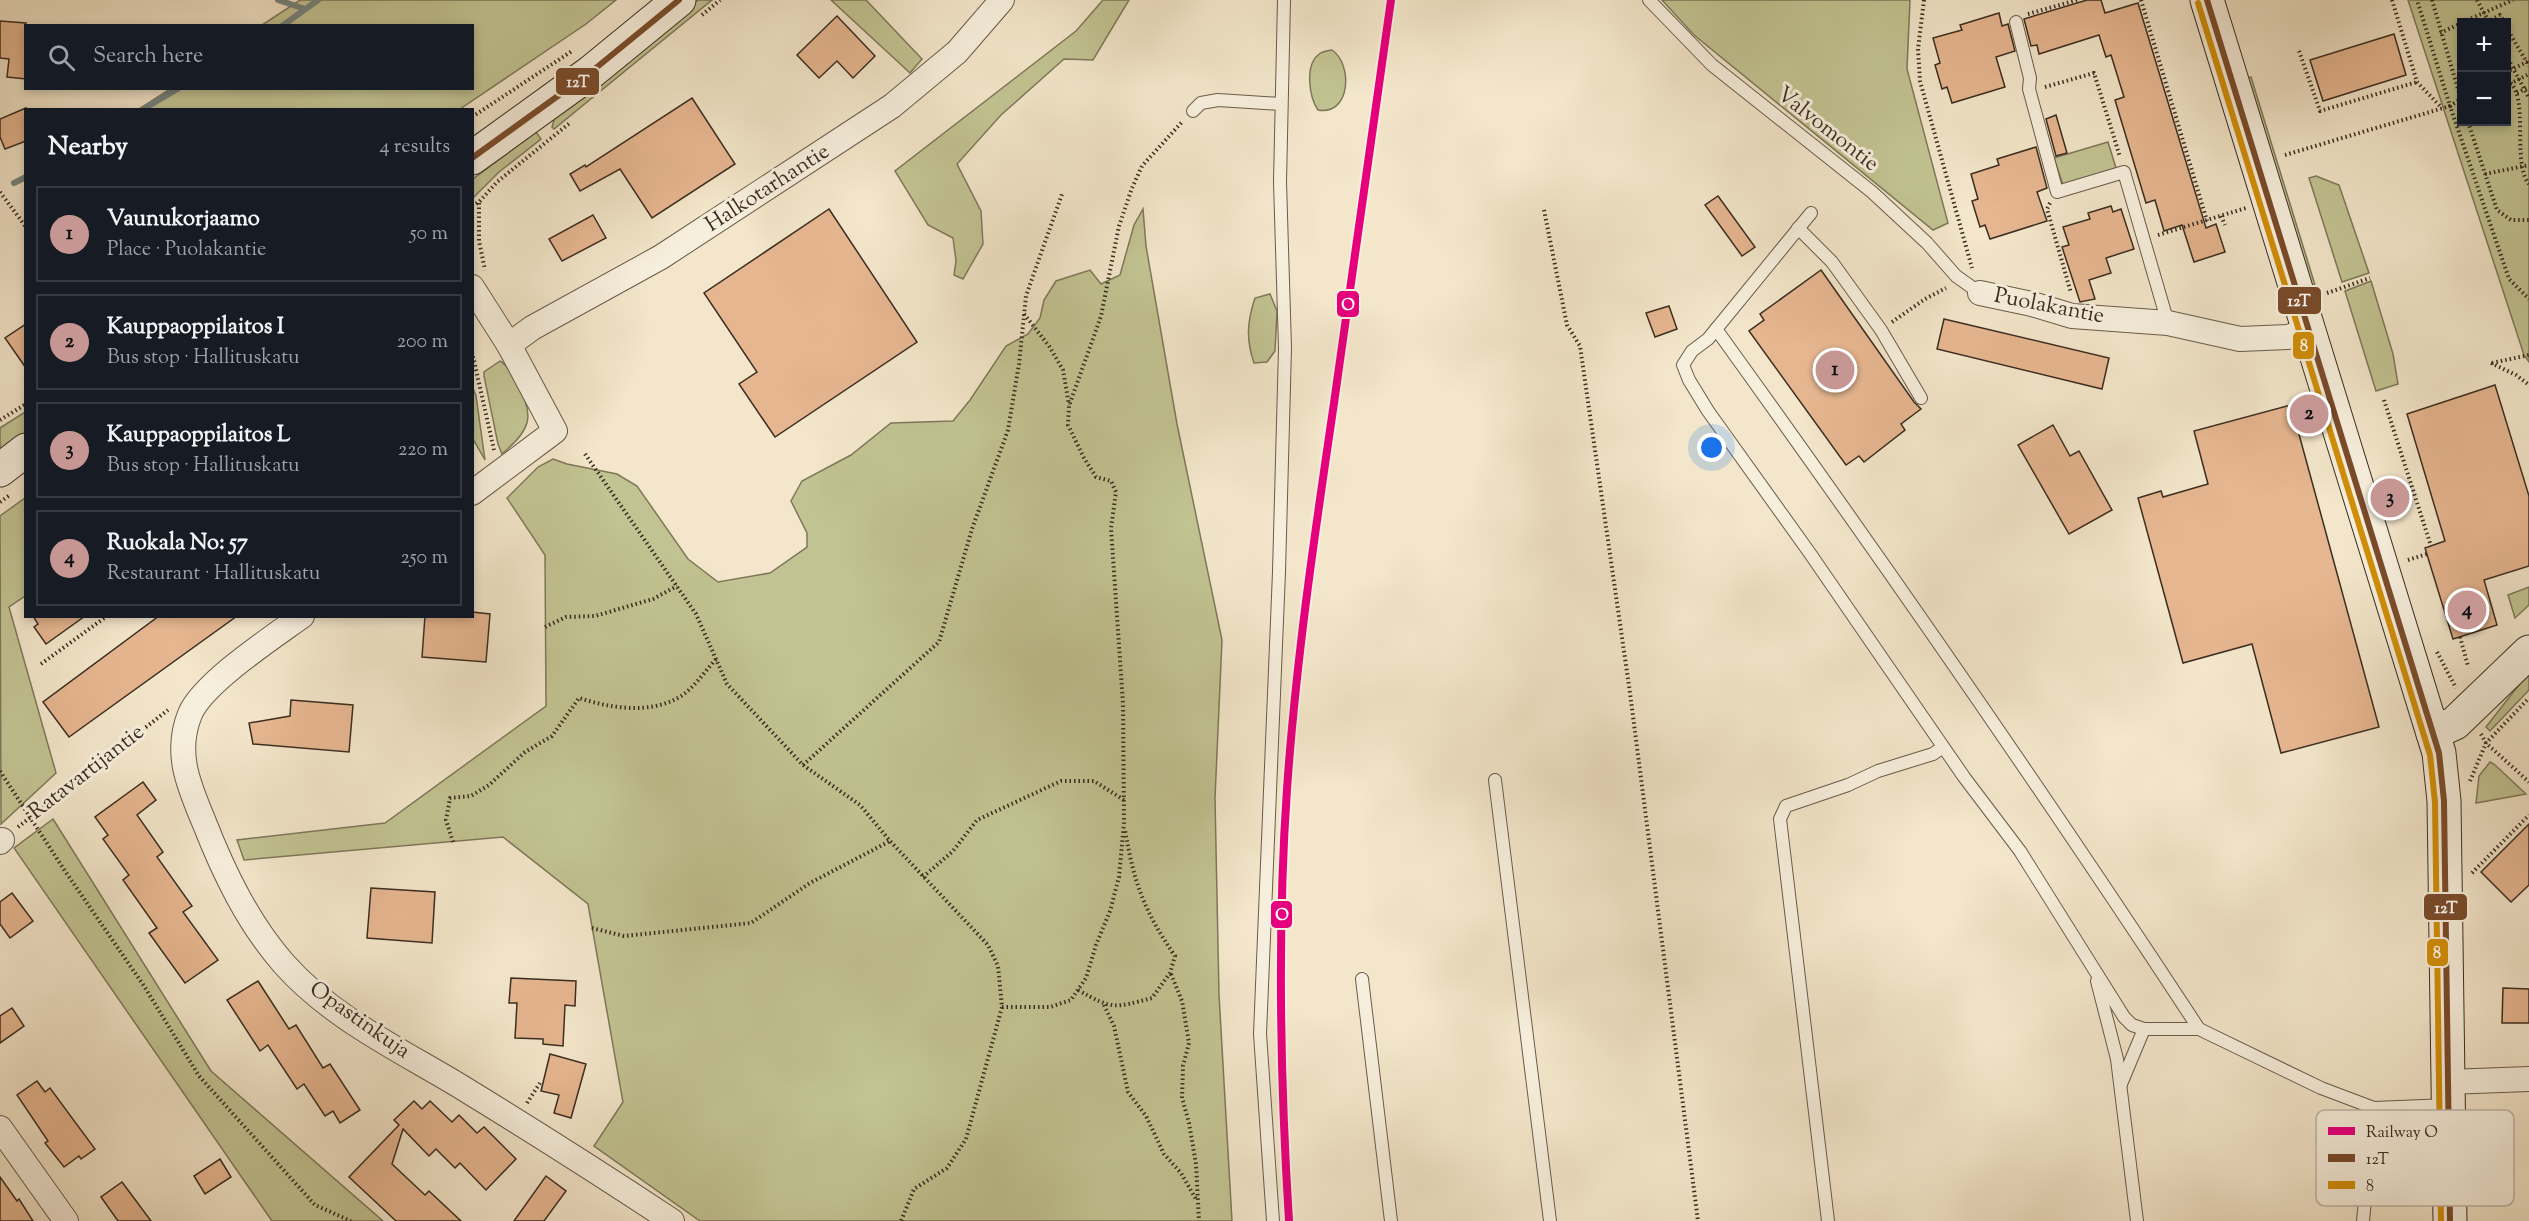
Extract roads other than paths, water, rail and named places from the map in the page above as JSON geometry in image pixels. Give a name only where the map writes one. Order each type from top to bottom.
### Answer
[{"type":"street","points":[[474,157],[563,93],[679,0]]},
{"type":"street","name":"Halkotarhantie","points":[[509,345],[532,328],[661,257],[892,106],[957,52],[1002,0]]},
{"type":"street","points":[[2207,0],[2433,733],[2442,774],[2448,1110]]},
{"type":"street","points":[[474,492],[555,431],[509,345],[480,281]]},
{"type":"street","name":"Puolakantie","points":[[1980,293],[2032,304],[2072,316],[2168,323],[2252,340],[2288,337],[2308,330]]},
{"type":"street","points":[[0,470],[24,452]]},
{"type":"street","name":"Opastinkuja","points":[[299,618],[182,709],[183,757],[186,777],[230,883],[260,933],[285,964],[318,997],[353,1022],[570,1153],[672,1221]]},
{"type":"street","points":[[2433,733],[2455,723],[2529,652]]},
{"type":"street","points":[[2448,1094],[2529,1079]]},
{"type":"street","points":[[0,1128],[66,1221]]},
{"type":"street","points":[[2450,1206],[2450,1221]]},
{"type":"lane","points":[[1273,1221],[1260,1034],[1279,572],[1285,348],[1280,182],[1284,0]]},
{"type":"lane","name":"Valvomontie","points":[[1649,0],[1712,65],[1872,192],[1927,243],[1956,276],[1980,293]]},
{"type":"lane","points":[[2021,19],[2030,78],[2029,89],[2057,192],[2124,172],[2168,323]]},
{"type":"lane","points":[[1193,111],[1201,103],[1218,100],[1281,104]]},
{"type":"lane","points":[[1811,213],[1708,339],[1692,351],[1683,365],[1689,380],[1708,411],[1809,552],[1943,747],[2020,851],[2124,1017],[2132,1024],[2144,1029],[2199,1029],[2321,1088],[2374,1108],[2448,1094]]},
{"type":"lane","points":[[1798,228],[1832,262],[1881,330],[1921,398]]},
{"type":"lane","points":[[1716,329],[1865,536],[1952,666],[2040,788],[2199,1029]]},
{"type":"lane","points":[[1828,1221],[1780,819],[1786,806],[1848,785],[1878,771],[1933,754],[1943,747]]},
{"type":"lane","points":[[1495,780],[1551,1221]]},
{"type":"lane","points":[[2094,971],[2117,1059],[2137,1221]]},
{"type":"lane","points":[[1362,980],[1391,1221]]},
{"type":"lane","points":[[2120,1085],[2144,1029]]},
{"type":"lane","points":[[2363,1221],[2364,1206]]},
{"type":"waterway","points":[[278,0],[305,9]]},
{"type":"waterway","points":[[285,24],[318,0]]},
{"type":"waterway","points":[[145,108],[176,90]]},
{"type":"waterway","points":[[14,183],[24,178]]},
{"type":"rail line","name":"O","points":[[1289,1221],[1283,1113],[1281,951],[1284,843],[1291,741],[1313,548],[1391,0]]},
{"type":"place","name":"Vaunukorjaamo","points":[[1835,370]]},
{"type":"place","name":"Kauppaoppilaitos I","points":[[2309,414]]},
{"type":"place","name":"Kauppaoppilaitos L","points":[[2390,498]]},
{"type":"place","name":"Ruokala No: 57","points":[[2467,610]]}]
